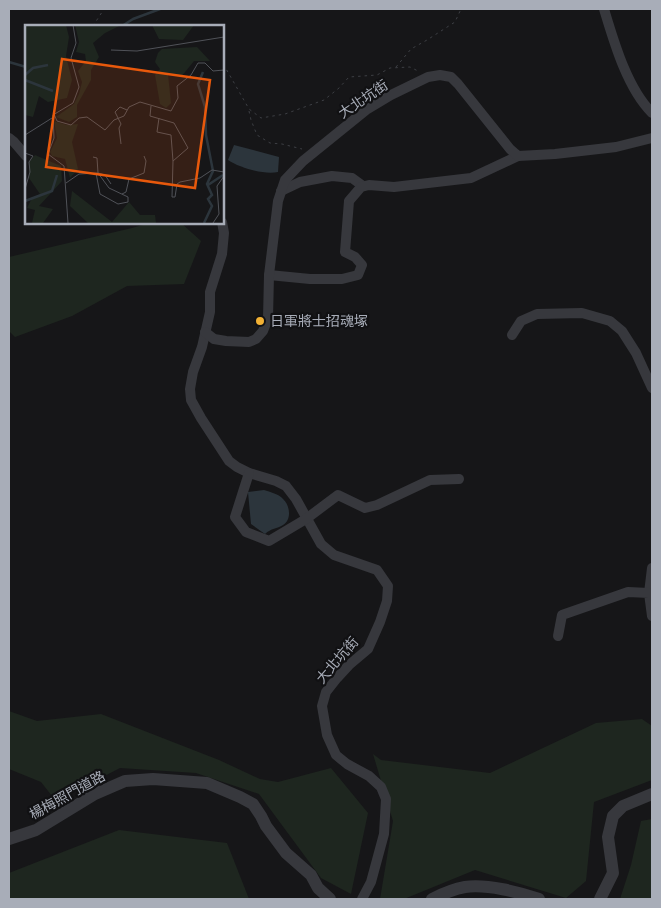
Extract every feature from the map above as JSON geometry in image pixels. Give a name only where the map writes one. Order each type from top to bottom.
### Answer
[{"type":"street","points":[[604,9],[627,75],[636,94],[652,113]]},
{"type":"street","points":[[428,77],[440,75],[454,80],[510,149],[518,156]]},
{"type":"street","name":"大北坑街","points":[[205,332],[214,339],[250,342],[263,332],[268,318],[269,275],[278,201],[285,180],[303,161],[366,110],[428,77]]},
{"type":"street","points":[[9,138],[25,155]]},
{"type":"street","points":[[269,275],[310,279],[342,279],[358,275],[362,265],[355,257],[345,252],[349,200],[363,186],[394,187],[471,178],[518,156],[556,154],[616,146],[652,138]]},
{"type":"street","points":[[281,191],[300,182],[332,176],[352,178],[363,186]]},
{"type":"street","name":"大北坑街","points":[[222,224],[224,233],[222,254],[210,292],[210,312],[202,347],[193,372],[190,389],[191,400],[229,461],[248,473],[286,486],[296,499],[321,544],[334,555],[377,570],[388,586],[387,601],[368,649],[349,664],[337,678],[326,692],[322,706],[326,735],[336,756],[369,776],[381,787],[386,798],[384,834],[371,882],[362,899]]},
{"type":"street","points":[[512,335],[521,321],[537,314],[582,313],[610,321],[627,338],[652,388]]},
{"type":"street","points":[[248,473],[235,517],[246,532],[269,541],[306,519],[338,495],[365,508],[377,505],[430,480],[459,479]]},
{"type":"street","points":[[652,568],[652,609]]},
{"type":"street","points":[[558,636],[562,615],[628,592],[651,592]]},
{"type":"street","name":"楊梅照門道路","points":[[9,840],[36,830],[95,794],[125,781],[153,779],[207,783],[253,804],[266,826],[286,853],[311,875],[318,888],[330,899]]},
{"type":"street","points":[[600,899],[613,873],[608,837],[613,816],[623,806],[652,794]]},
{"type":"street","points":[[432,899],[464,887],[501,890],[539,899]]},
{"type":"path","points":[[95,25],[104,9]]},
{"type":"path","points":[[395,68],[411,49],[455,22],[461,9]]},
{"type":"path","points":[[224,67],[249,109],[257,135],[270,143],[299,148],[312,154]]},
{"type":"path","points":[[249,109],[261,118],[285,114],[324,100],[349,77],[377,75],[390,68],[410,68],[428,77]]},
{"type":"shaded area","points":[[234,145],[279,157],[278,172],[266,173],[252,170],[228,160]]},
{"type":"shaded area","points":[[146,224],[182,224],[201,241],[184,284],[127,286],[72,316],[15,337],[9,331],[9,257]]},
{"type":"shaded area","points":[[264,490],[281,497],[287,505],[289,512],[286,523],[265,534],[251,524],[248,492]]},
{"type":"shaded area","points":[[9,711],[37,721],[101,714],[219,760],[260,779],[278,782],[331,768],[368,813],[351,894],[321,878],[259,794],[196,773],[120,768],[56,801],[41,782],[9,769]]},
{"type":"shaded area","points":[[642,719],[652,726],[652,780],[594,802],[586,881],[566,898],[475,870],[404,899],[380,899],[393,821],[373,754],[381,760],[490,773],[596,723]]},
{"type":"shaded area","points":[[652,819],[652,899],[620,899],[631,865],[641,821]]},
{"type":"shaded area","points":[[119,830],[227,843],[249,899],[9,899],[9,873]]},
{"type":"waterway","points":[[124,25],[133,19],[160,9]]},
{"type":"waterway","points":[[9,62],[25,67]]},
{"type":"place","name":"日軍將士招魂塚","points":[[260,321]]}]
